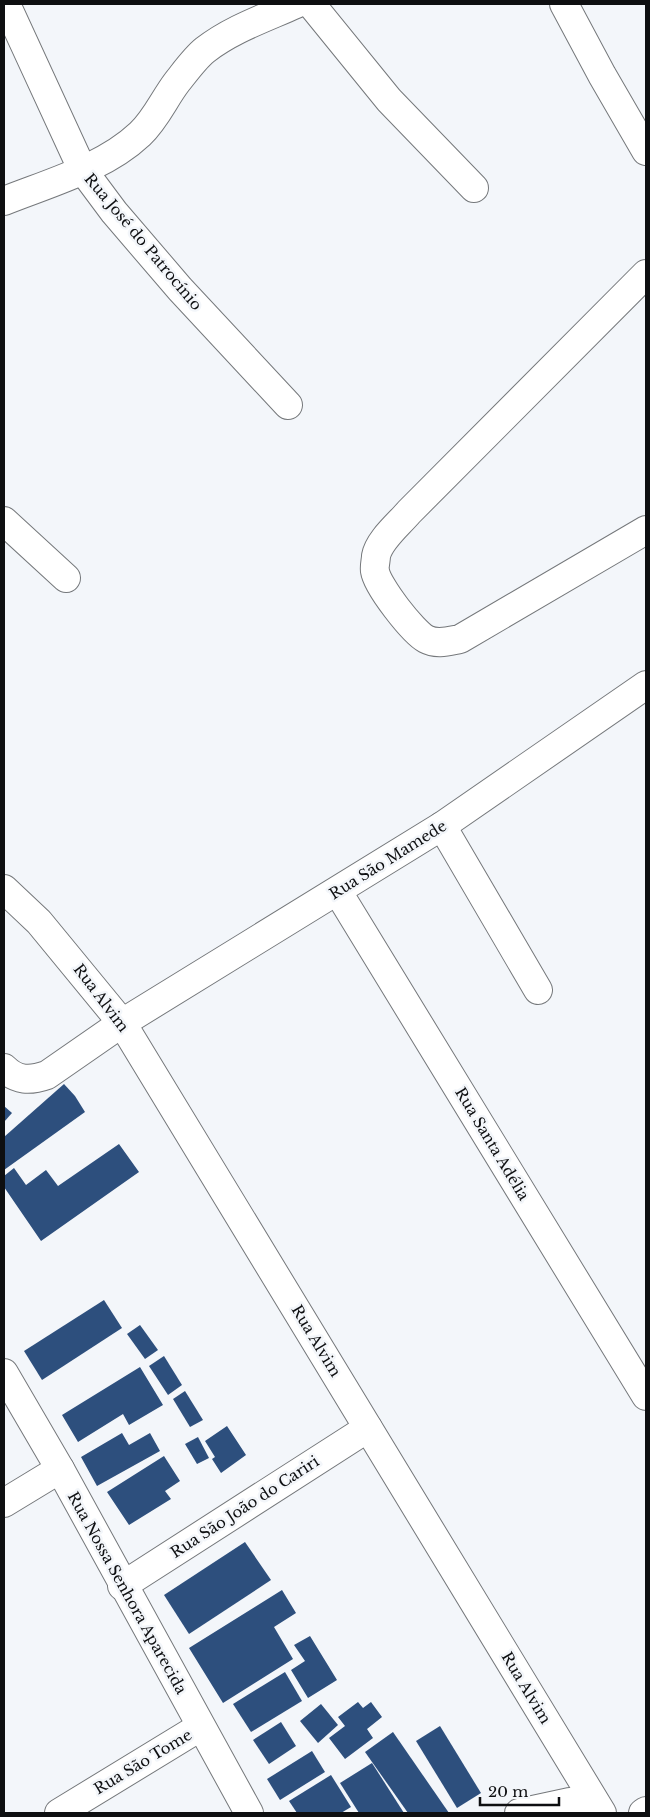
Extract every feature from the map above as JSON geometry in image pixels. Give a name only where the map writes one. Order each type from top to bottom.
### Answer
[{"type":"street","name":"Rua José do Patrocínio","points":[[6,4],[82,170],[114,212],[174,282],[288,405]]},
{"type":"street","points":[[4,202],[82,170],[115,152],[140,135],[154,118],[176,83],[203,52],[232,32],[296,4]]},
{"type":"street","points":[[311,4],[389,100],[474,188]]},
{"type":"street","points":[[564,4],[646,151]]},
{"type":"street","points":[[646,274],[409,512],[377,553],[375,572],[383,588],[411,624],[426,639],[440,643],[460,639],[646,530]]},
{"type":"street","points":[[4,521],[66,578]]},
{"type":"street","name":"Rua São Mamede","points":[[4,1068],[10,1074],[23,1080],[34,1080],[47,1076],[122,1024],[338,892],[641,699]]},
{"type":"street","points":[[442,826],[538,990]]},
{"type":"street","name":"Rua Alvim","points":[[4,889],[39,922],[122,1024],[598,1807]]},
{"type":"street","name":"Rua Santa Adélia","points":[[338,892],[646,1396]]},
{"type":"street","name":"Rua Nossa Senhora Aparecida","points":[[4,1373],[60,1469],[122,1586],[249,1813]]},
{"type":"street","name":"Rua São João do Cariri","points":[[122,1586],[368,1428]]},
{"type":"street","points":[[4,1503],[60,1469]]},
{"type":"street","name":"Rua São Tome","points":[[59,1813],[200,1727]]},
{"type":"street","points":[[519,1813],[570,1802],[598,1807]]},
{"type":"building","points":[[64,1084],[75,1096],[85,1112],[4,1170],[4,1137]]},
{"type":"building","points":[[4,1106],[12,1113],[4,1122]]},
{"type":"building","points":[[119,1144],[139,1172],[41,1241],[4,1187],[4,1176],[14,1168],[26,1185],[46,1170],[58,1186]]},
{"type":"building","points":[[104,1300],[122,1328],[42,1380],[24,1351]]},
{"type":"building","points":[[140,1325],[158,1350],[145,1359],[127,1334]]},
{"type":"building","points":[[164,1356],[182,1385],[168,1395],[149,1366]]},
{"type":"building","points":[[140,1367],[163,1405],[129,1425],[123,1414],[78,1442],[62,1415]]},
{"type":"building","points":[[185,1391],[203,1420],[190,1427],[173,1399]]},
{"type":"building","points":[[227,1426],[246,1455],[221,1473],[212,1459],[215,1457],[205,1441]]},
{"type":"building","points":[[122,1433],[129,1445],[150,1433],[160,1451],[97,1486],[81,1457]]},
{"type":"building","points":[[198,1437],[209,1458],[197,1464],[185,1444]]},
{"type":"building","points":[[164,1456],[180,1481],[165,1491],[171,1499],[129,1525],[107,1492]]},
{"type":"building","points":[[245,1542],[271,1580],[189,1634],[164,1595]]},
{"type":"building","points":[[282,1590],[296,1613],[274,1627],[293,1659],[223,1703],[189,1648]]},
{"type":"building","points":[[310,1636],[337,1680],[308,1698],[291,1670],[305,1661],[294,1645]]},
{"type":"building","points":[[285,1672],[302,1701],[251,1732],[233,1704]]},
{"type":"building","points":[[358,1702],[363,1708],[371,1702],[382,1717],[367,1729],[373,1738],[345,1759],[329,1738],[345,1726],[338,1717]]},
{"type":"building","points":[[321,1704],[338,1725],[318,1743],[300,1721]]},
{"type":"building","points":[[281,1722],[296,1746],[269,1764],[253,1740]]},
{"type":"building","points":[[440,1726],[481,1793],[457,1808],[416,1741]]},
{"type":"building","points":[[393,1732],[449,1813],[408,1813],[365,1752]]},
{"type":"building","points":[[312,1751],[325,1772],[280,1800],[267,1779]]},
{"type":"building","points":[[372,1763],[404,1813],[359,1813],[340,1783]]},
{"type":"building","points":[[331,1775],[351,1807],[341,1813],[297,1813],[289,1801]]}]
